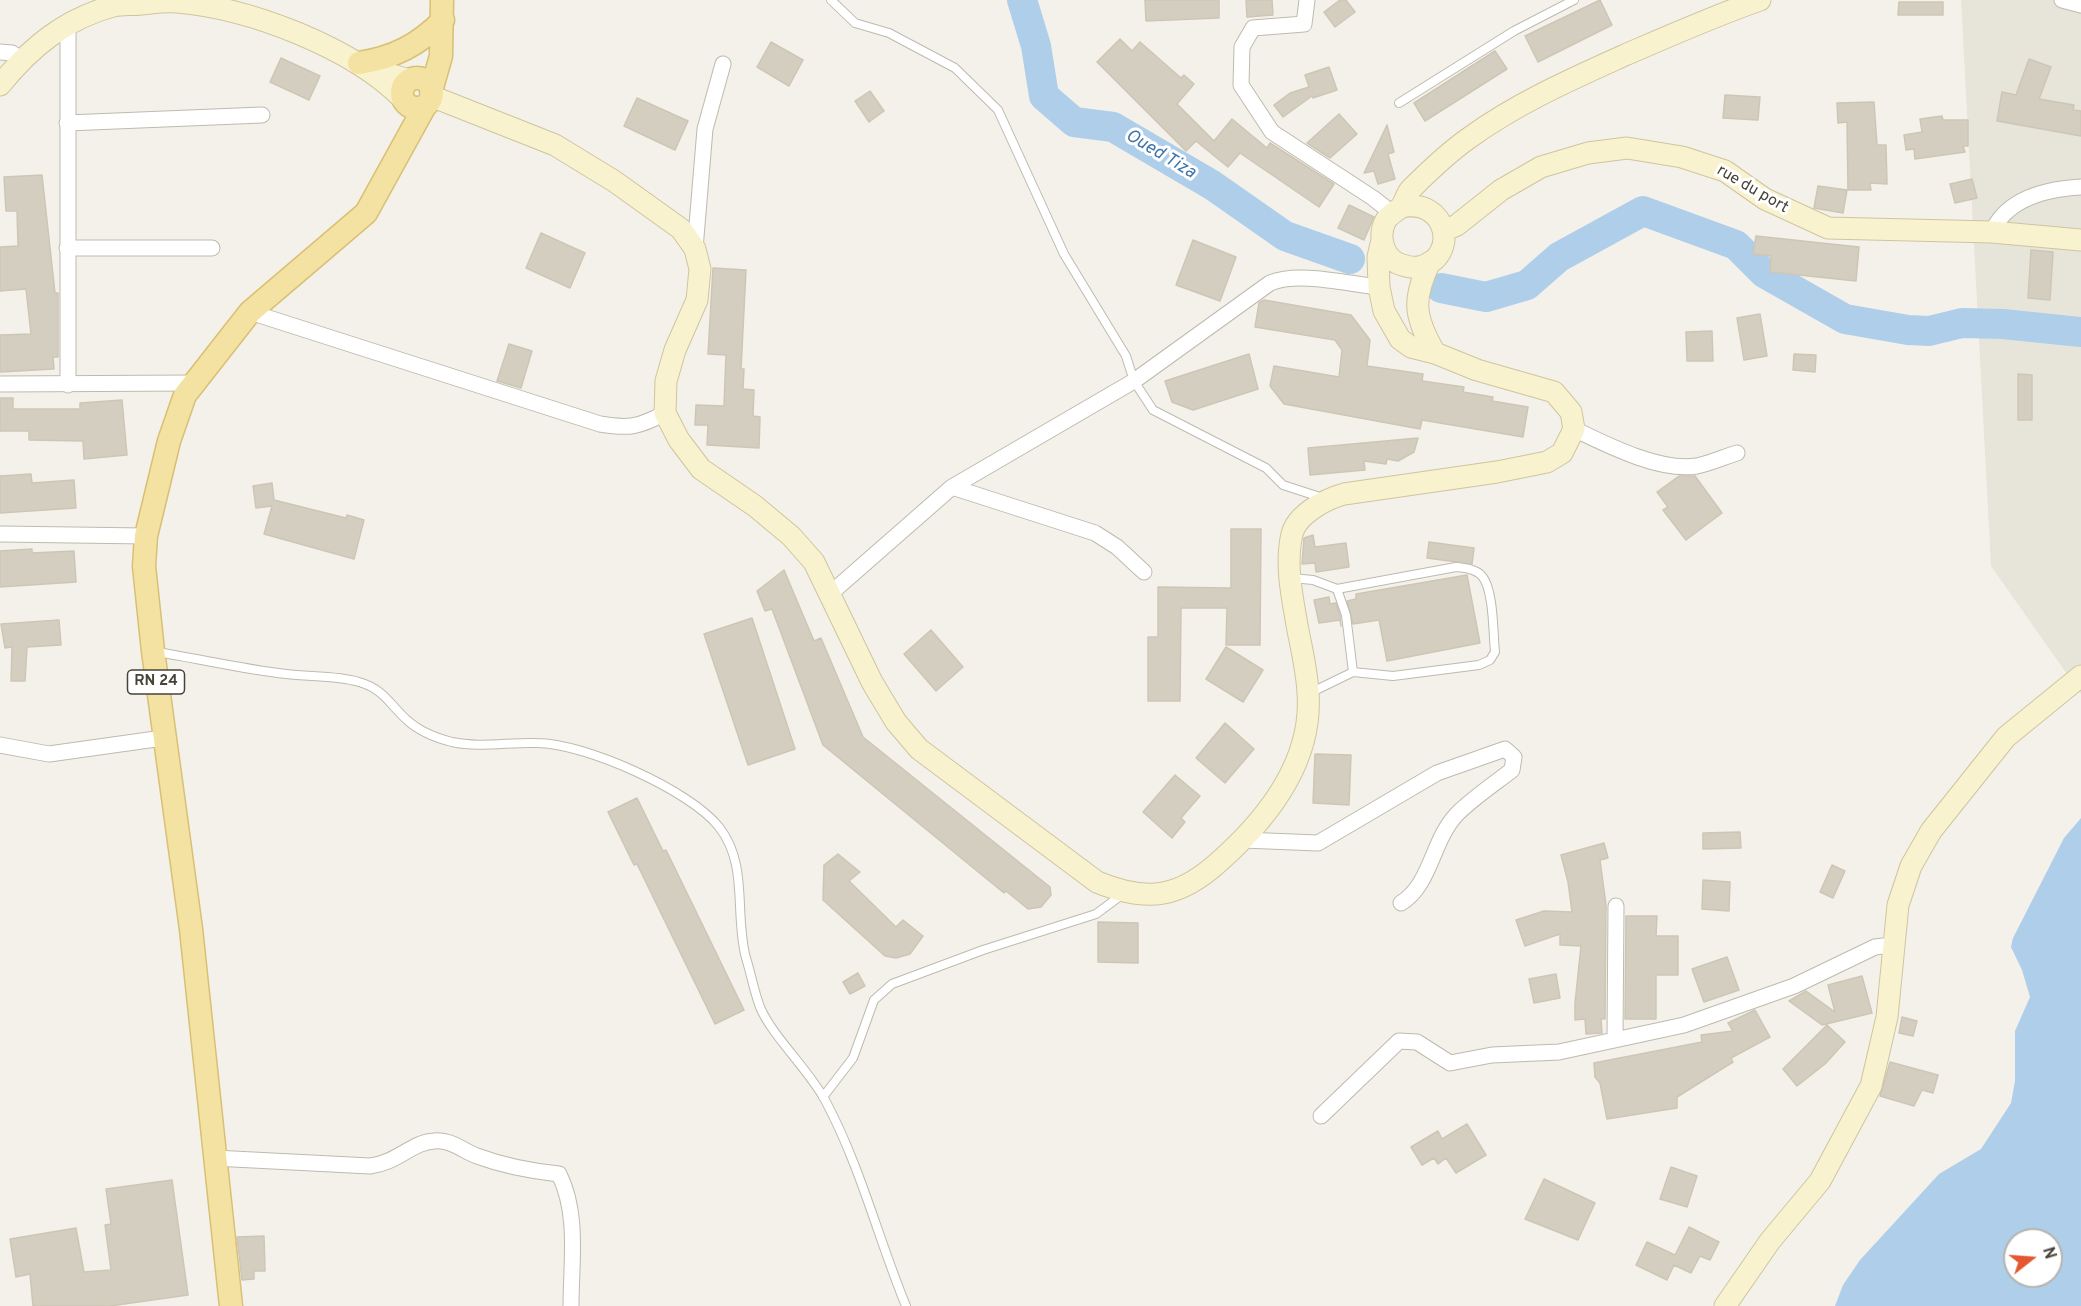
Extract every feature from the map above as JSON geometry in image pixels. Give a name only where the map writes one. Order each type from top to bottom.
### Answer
[{"type":"main road","points":[[0,86],[21,59],[44,39],[68,24],[115,6],[176,2],[236,13],[276,24],[417,93],[555,145],[614,181],[681,230],[694,249],[700,269],[697,300],[672,360],[666,381],[665,413],[679,440],[701,469],[791,536],[814,562],[831,593],[872,682],[896,722],[919,749],[1097,882],[1125,893],[1151,895],[1177,891],[1210,871],[1243,840],[1278,798],[1298,762],[1306,733],[1308,693],[1289,552],[1293,531],[1305,516],[1326,499],[1344,494],[1497,472],[1547,462],[1562,453],[1574,429],[1567,404],[1554,392],[1477,370],[1435,352],[1411,347],[1400,339],[1384,311],[1379,287],[1378,257],[1382,230],[1409,190],[1469,138],[1556,86],[1760,0]]},
{"type":"main road","points":[[363,66],[405,50],[419,42],[441,12]]},
{"type":"main road","name":"RN 24","points":[[231,1306],[191,929],[163,738],[153,651],[144,566],[146,536],[169,441],[185,395],[250,312],[276,287],[366,213],[402,146],[417,93],[431,56],[441,12]]},
{"type":"main road","name":"rue du port","points":[[1439,222],[1457,225],[1501,190],[1542,167],[1588,153],[1627,148],[1682,157],[1725,171],[1765,199],[1828,228],[1992,232],[2081,240]]},
{"type":"main road","points":[[1431,171],[1428,193],[1439,222],[1442,248],[1430,262],[1416,299],[1418,315],[1435,352]]},
{"type":"main road","points":[[1396,210],[1413,205],[1424,207],[1439,222]]},
{"type":"main road","points":[[1382,240],[1386,252],[1394,261],[1406,267],[1418,267],[1430,262]]},
{"type":"main road","points":[[1725,1306],[1770,1241],[1820,1181],[1871,1086],[1887,1017],[1892,945],[1898,905],[1908,876],[1931,831],[2006,737],[2081,676]]},
{"type":"street","points":[[1307,0],[1304,24],[1253,28],[1242,47],[1240,85],[1272,132],[1373,198],[1396,210]]},
{"type":"street","points":[[2062,0],[2081,4]]},
{"type":"street","points":[[68,24],[68,385]]},
{"type":"street","points":[[0,52],[12,53],[21,59]]},
{"type":"street","points":[[694,249],[705,129],[723,64]]},
{"type":"street","points":[[67,123],[262,115]]},
{"type":"street","points":[[1992,232],[2003,213],[2021,199],[2081,187]]},
{"type":"street","points":[[68,248],[212,248]]},
{"type":"street","points":[[831,593],[952,487],[1134,381],[1270,283],[1282,278],[1379,287]]},
{"type":"street","points":[[250,312],[600,424],[625,429],[644,425],[665,413]]},
{"type":"street","points":[[0,384],[194,382]]},
{"type":"street","points":[[1574,429],[1615,449],[1678,467],[1698,466],[1737,453]]},
{"type":"street","points":[[952,487],[1095,533],[1117,547],[1144,572]]},
{"type":"street","points":[[0,534],[146,536]]},
{"type":"street","points":[[0,745],[49,754],[163,738]]},
{"type":"street","points":[[1243,840],[1318,843],[1437,773],[1505,749],[1514,757],[1512,770],[1457,814],[1437,843],[1415,894],[1401,903]]},
{"type":"street","points":[[1615,1038],[1616,906]]},
{"type":"street","points":[[1321,1116],[1399,1041],[1417,1042],[1450,1063],[1492,1055],[1559,1052],[1615,1038],[1643,1036],[1684,1025],[1794,986],[1875,947],[1892,945]]},
{"type":"street","points":[[214,1158],[370,1166],[386,1164],[420,1144],[435,1140],[452,1143],[475,1155],[522,1171],[559,1174],[567,1190],[572,1213],[571,1306]]},
{"type":"lane","points":[[831,0],[855,23],[889,33],[955,68],[998,110],[1065,254],[1126,356],[1134,381],[1153,410],[1266,468],[1283,485],[1326,499]]},
{"type":"lane","points":[[1399,102],[1514,31],[1574,0]]},
{"type":"lane","points":[[1291,578],[1313,580],[1337,589],[1456,567],[1470,569],[1482,576],[1489,588],[1495,652],[1490,660],[1479,665],[1393,676],[1353,672],[1308,693]]},
{"type":"lane","points":[[1337,589],[1346,615],[1353,672]]},
{"type":"lane","points":[[153,651],[284,674],[362,682],[379,691],[406,719],[429,735],[456,743],[504,745],[538,743],[572,746],[604,757],[687,799],[705,811],[720,827],[731,846],[738,867],[740,935],[761,1009],[824,1097],[851,1154],[883,1249],[906,1306]]},
{"type":"lane","points":[[824,1097],[853,1058],[874,1000],[892,984],[983,950],[1096,914],[1125,893]]},
{"type":"shaded area","points":[[1961,0],[2081,0],[2081,694],[1991,566]]},
{"type":"water","points":[[2081,818],[2081,1306],[1835,1306],[1843,1285],[1860,1260],[1939,1174],[1981,1149],[2011,1103],[2015,1081],[2015,1031],[2030,997],[2022,970],[2011,947],[2013,938],[2064,838]]},
{"type":"building","points":[[1145,0],[1219,0],[1219,18],[1146,21]]},
{"type":"building","points":[[1246,0],[1272,0],[1273,15],[1247,17]]},
{"type":"building","points":[[1340,0],[1346,0],[1355,12],[1335,27],[1324,12]]},
{"type":"building","points":[[1600,0],[1612,25],[1538,62],[1525,36]]},
{"type":"building","points":[[1899,2],[1943,2],[1943,15],[1898,15]]},
{"type":"building","points":[[1120,39],[1132,51],[1140,42],[1181,78],[1184,75],[1194,84],[1177,104],[1214,141],[1232,119],[1267,148],[1270,143],[1334,184],[1319,207],[1240,153],[1228,167],[1196,141],[1186,151],[1097,62]]},
{"type":"building","points":[[771,42],[803,60],[789,86],[757,67]]},
{"type":"building","points":[[1495,51],[1507,69],[1425,121],[1414,103]]},
{"type":"building","points":[[281,58],[320,76],[309,100],[270,82]]},
{"type":"building","points":[[2029,59],[2051,67],[2039,99],[2074,105],[2073,110],[2081,111],[2081,136],[1997,121],[2002,92],[2016,95]]},
{"type":"building","points":[[1329,67],[1337,90],[1313,98],[1312,96],[1283,117],[1274,105],[1290,93],[1309,87],[1305,75]]},
{"type":"building","points":[[870,91],[884,111],[869,122],[855,101]]},
{"type":"building","points":[[1725,95],[1760,97],[1758,120],[1723,118]]},
{"type":"building","points":[[637,98],[688,121],[675,150],[624,126]]},
{"type":"building","points":[[1874,102],[1877,145],[1886,145],[1887,184],[1870,183],[1871,190],[1848,190],[1847,122],[1838,123],[1837,103]]},
{"type":"building","points":[[1339,114],[1357,134],[1330,158],[1307,143]]},
{"type":"building","points":[[1942,116],[1943,120],[1968,120],[1968,146],[1963,146],[1965,152],[1915,159],[1914,149],[1906,150],[1904,135],[1922,132],[1920,119]]},
{"type":"building","points":[[1387,125],[1394,152],[1388,154],[1395,179],[1378,184],[1374,171],[1364,173]]},
{"type":"building","points":[[42,175],[55,293],[58,293],[58,357],[53,357],[54,369],[0,372],[0,335],[31,334],[26,289],[0,291],[0,247],[18,246],[17,211],[6,211],[4,177]]},
{"type":"building","points":[[1972,179],[1977,198],[1955,203],[1950,184]]},
{"type":"building","points":[[1818,186],[1847,190],[1843,213],[1814,208]]},
{"type":"building","points":[[1349,205],[1374,217],[1364,240],[1338,228]]},
{"type":"building","points":[[541,233],[585,253],[570,288],[526,268]]},
{"type":"building","points":[[1756,236],[1859,247],[1856,281],[1770,272],[1771,256],[1753,254]]},
{"type":"building","points":[[1193,240],[1236,257],[1220,301],[1176,285]]},
{"type":"building","points":[[2031,250],[2053,252],[2050,300],[2028,298]]},
{"type":"building","points":[[713,268],[746,270],[741,369],[744,369],[743,389],[754,390],[753,416],[760,417],[759,448],[707,445],[708,425],[695,425],[696,405],[724,406],[726,355],[708,354]]},
{"type":"building","points":[[1264,300],[1351,315],[1370,340],[1367,366],[1423,374],[1422,381],[1464,387],[1463,392],[1493,397],[1492,401],[1528,407],[1523,437],[1422,420],[1420,429],[1284,404],[1270,386],[1274,366],[1339,377],[1342,350],[1335,340],[1255,327],[1259,303]]},
{"type":"building","points":[[1760,314],[1767,356],[1744,360],[1737,318]]},
{"type":"building","points":[[1712,331],[1713,361],[1687,361],[1686,332]]},
{"type":"building","points":[[509,344],[532,351],[521,388],[497,381]]},
{"type":"building","points":[[1249,354],[1258,389],[1193,410],[1172,402],[1165,381]]},
{"type":"building","points":[[1794,354],[1816,355],[1815,372],[1793,370]]},
{"type":"building","points":[[2018,374],[2032,375],[2032,420],[2018,420]]},
{"type":"building","points":[[0,398],[13,398],[13,409],[80,409],[80,403],[122,400],[127,455],[84,459],[83,441],[29,440],[29,431],[0,431]]},
{"type":"building","points":[[1418,438],[1414,452],[1398,461],[1387,459],[1386,464],[1364,461],[1365,470],[1310,475],[1308,448]]},
{"type":"building","points":[[31,474],[32,483],[74,480],[76,508],[0,513],[0,476]]},
{"type":"building","points":[[1679,476],[1695,476],[1722,513],[1686,540],[1663,510],[1668,507],[1657,492]]},
{"type":"building","points":[[272,483],[274,500],[346,518],[347,515],[364,520],[354,559],[264,534],[272,506],[256,508],[253,486]]},
{"type":"building","points":[[1231,529],[1261,529],[1260,645],[1226,645],[1227,608],[1181,608],[1180,701],[1148,701],[1148,637],[1158,637],[1158,587],[1231,588]]},
{"type":"building","points":[[1313,535],[1315,547],[1346,543],[1349,567],[1316,572],[1315,563],[1302,564],[1304,538]]},
{"type":"building","points":[[1429,542],[1474,548],[1472,564],[1427,558]]},
{"type":"building","points":[[32,549],[32,553],[74,551],[76,582],[0,587],[0,551]]},
{"type":"building","points":[[784,570],[814,641],[821,638],[863,737],[1050,887],[1051,895],[1041,907],[1028,909],[1006,891],[1004,893],[823,745],[772,609],[765,611],[757,591]]},
{"type":"building","points":[[1467,575],[1480,643],[1387,661],[1379,620],[1353,624],[1347,601],[1356,599],[1356,594]]},
{"type":"building","points":[[1329,597],[1330,604],[1336,603],[1340,616],[1341,626],[1340,620],[1319,623],[1314,600]]},
{"type":"building","points":[[752,618],[795,749],[748,765],[704,634]]},
{"type":"building","points":[[59,620],[61,645],[27,647],[25,681],[11,681],[12,647],[5,648],[1,624]]},
{"type":"building","points":[[931,630],[963,667],[936,691],[904,654]]},
{"type":"building","points":[[1226,647],[1263,670],[1243,702],[1206,679]]},
{"type":"building","points":[[1225,723],[1254,749],[1225,783],[1196,758]]},
{"type":"building","points":[[1315,754],[1351,755],[1349,805],[1313,803]]},
{"type":"building","points":[[1175,775],[1200,796],[1181,818],[1185,822],[1172,838],[1143,812]]},
{"type":"building","points":[[637,798],[663,851],[666,850],[744,1010],[715,1024],[637,864],[634,865],[608,812]]},
{"type":"building","points":[[1740,832],[1741,848],[1703,849],[1703,833]]},
{"type":"building","points":[[1604,843],[1608,858],[1600,860],[1606,905],[1605,1019],[1601,1019],[1602,1033],[1586,1034],[1585,1019],[1575,1020],[1581,946],[1560,945],[1560,934],[1525,946],[1516,920],[1544,911],[1572,912],[1561,855]]},
{"type":"building","points":[[838,854],[860,872],[849,881],[896,927],[903,920],[923,936],[910,954],[896,958],[885,956],[823,900],[824,865]]},
{"type":"building","points":[[1832,865],[1845,871],[1833,898],[1820,892]]},
{"type":"building","points":[[1703,880],[1730,882],[1729,911],[1702,909]]},
{"type":"building","points":[[1626,916],[1657,916],[1656,936],[1678,936],[1678,975],[1656,975],[1656,1019],[1625,1019]]},
{"type":"building","points":[[1098,922],[1138,923],[1138,963],[1098,962]]},
{"type":"building","points":[[1727,957],[1739,990],[1704,1002],[1692,969]]},
{"type":"building","points":[[858,973],[865,986],[850,994],[843,982]]},
{"type":"building","points":[[1556,974],[1560,998],[1534,1003],[1529,979]]},
{"type":"building","points":[[1862,976],[1872,1013],[1822,1025],[1789,1001],[1806,991],[1835,1012],[1828,985]]},
{"type":"building","points":[[1755,1010],[1770,1037],[1731,1058],[1733,1062],[1677,1097],[1677,1108],[1607,1119],[1600,1083],[1595,1077],[1594,1063],[1702,1042],[1701,1035],[1733,1031],[1728,1023]]},
{"type":"building","points":[[1902,1017],[1917,1021],[1913,1036],[1899,1033]]},
{"type":"building","points":[[1827,1025],[1845,1042],[1825,1064],[1797,1086],[1783,1069]]},
{"type":"building","points":[[1890,1062],[1938,1075],[1933,1093],[1922,1090],[1914,1106],[1880,1096]]},
{"type":"building","points":[[1467,1124],[1486,1155],[1456,1173],[1446,1158],[1438,1164],[1434,1158],[1422,1165],[1411,1147],[1438,1131],[1442,1139]]},
{"type":"building","points":[[1671,1167],[1697,1176],[1687,1207],[1660,1199]]},
{"type":"building","points":[[1544,1179],[1595,1203],[1578,1240],[1525,1219]]},
{"type":"building","points":[[172,1180],[188,1295],[110,1306],[33,1306],[30,1274],[16,1277],[10,1239],[76,1228],[84,1272],[111,1270],[105,1225],[111,1224],[106,1189]]},
{"type":"building","points":[[1689,1227],[1719,1242],[1710,1260],[1700,1256],[1691,1273],[1674,1265],[1667,1280],[1636,1265],[1647,1242],[1675,1255]]},
{"type":"building","points":[[264,1236],[265,1271],[254,1271],[254,1279],[242,1280],[237,1237]]},
{"type":"waterway","name":"Oued Tiza","points":[[1022,0],[1036,46],[1044,96],[1074,122],[1113,127],[1212,185],[1285,236],[1350,259]]},
{"type":"waterway","points":[[1441,288],[1486,297],[1527,285],[1559,257],[1643,211],[1736,245],[1764,273],[1845,319],[1908,330],[1929,331],[1962,323],[2003,324],[2081,332]]}]
